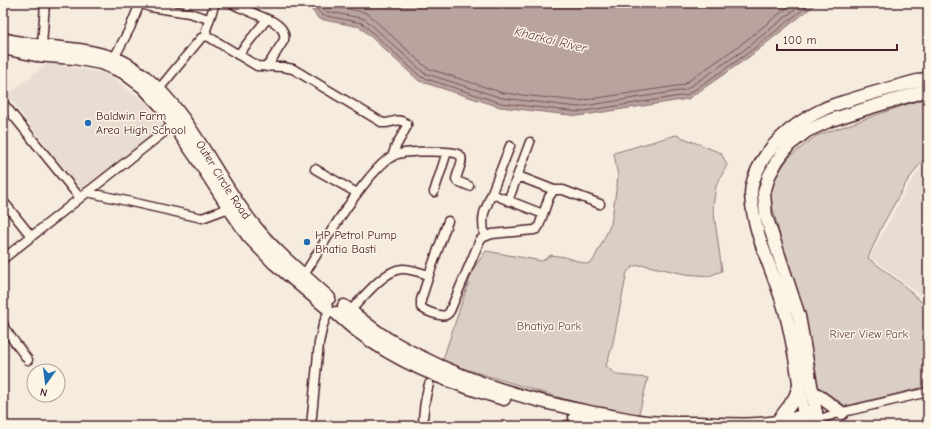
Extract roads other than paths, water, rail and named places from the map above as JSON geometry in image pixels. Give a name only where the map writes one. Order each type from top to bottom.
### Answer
[{"type":"main road","name":"Outer Circle Road","points":[[3,39],[42,46],[87,51],[114,58],[136,70],[151,82],[159,90],[178,121],[252,223],[266,240],[304,275],[336,308]]},
{"type":"main road","name":"Outer Circle Road","points":[[3,48],[36,55],[74,58],[101,63],[122,72],[143,87],[178,121],[196,157],[228,208],[248,236],[274,263],[336,308]]},
{"type":"main road","points":[[810,418],[799,386],[784,308],[758,232],[753,210],[751,192],[756,172],[768,152],[784,135],[802,121],[825,109],[857,98],[928,78]]},
{"type":"main road","points":[[810,418],[812,391],[799,316],[766,216],[764,193],[769,176],[776,161],[790,145],[807,131],[830,120],[865,108],[928,90]]},
{"type":"main road","points":[[336,308],[392,341],[436,364],[470,379],[528,398],[651,424],[760,424],[810,418]]},
{"type":"main road","points":[[336,308],[360,333],[382,348],[421,369],[487,394],[582,419],[616,426]]},
{"type":"main road","points":[[777,422],[795,397],[799,386]]},
{"type":"main road","points":[[812,391],[838,414]]},
{"type":"main road","points":[[793,426],[810,418]]},
{"type":"street","points":[[42,46],[45,3]]},
{"type":"street","points":[[114,58],[130,28],[140,3],[150,7],[189,12],[209,19]]},
{"type":"street","points":[[207,36],[206,30],[215,3]]},
{"type":"street","points":[[231,3],[276,24],[281,28],[285,35],[284,40],[267,67]]},
{"type":"street","points":[[238,55],[267,19]]},
{"type":"street","points":[[159,90],[201,38],[207,36],[254,65],[283,67],[293,70],[383,123],[399,120],[406,123],[407,126],[395,148],[392,157]]},
{"type":"street","points":[[3,104],[80,198]]},
{"type":"street","points":[[4,256],[178,121]]},
{"type":"street","points":[[508,201],[530,142]]},
{"type":"street","points":[[484,236],[484,213],[510,146]]},
{"type":"street","points":[[304,275],[338,220],[357,193],[377,169],[395,155],[404,152],[458,153],[462,158],[462,163],[456,179],[459,183],[469,186]]},
{"type":"street","points":[[434,192],[447,152]]},
{"type":"street","points":[[315,169],[357,193]]},
{"type":"street","points":[[518,176],[554,190],[563,190],[600,204]]},
{"type":"street","points":[[448,221],[421,300],[421,307],[424,309],[431,313],[445,316],[450,311],[480,240],[484,236],[499,233],[537,229],[549,197],[554,190]]},
{"type":"street","points":[[87,192],[202,218],[228,208]]},
{"type":"street","points":[[492,194],[543,214]]},
{"type":"street","points":[[3,201],[31,236]]},
{"type":"street","points":[[311,426],[319,343],[323,325],[336,308],[396,270],[403,268],[429,275]]},
{"type":"street","points":[[3,323],[28,360]]},
{"type":"street","points":[[423,426],[425,398],[429,384]]},
{"type":"street","points":[[810,418],[838,414],[928,392]]},
{"type":"water","name":"Kharkai River","points":[[306,3],[817,3],[749,57],[688,99],[578,116],[500,107],[419,81],[360,27],[319,19]]},
{"type":"place","name":"Baldwin Farm Area High School","points":[[88,123]]},
{"type":"place","name":"HP Petrol Pump Bhatia Basti","points":[[307,242]]},
{"type":"park label","name":"Bhatiya Park","points":[[549,326]]},
{"type":"park label","name":"River View Park","points":[[869,334]]}]
